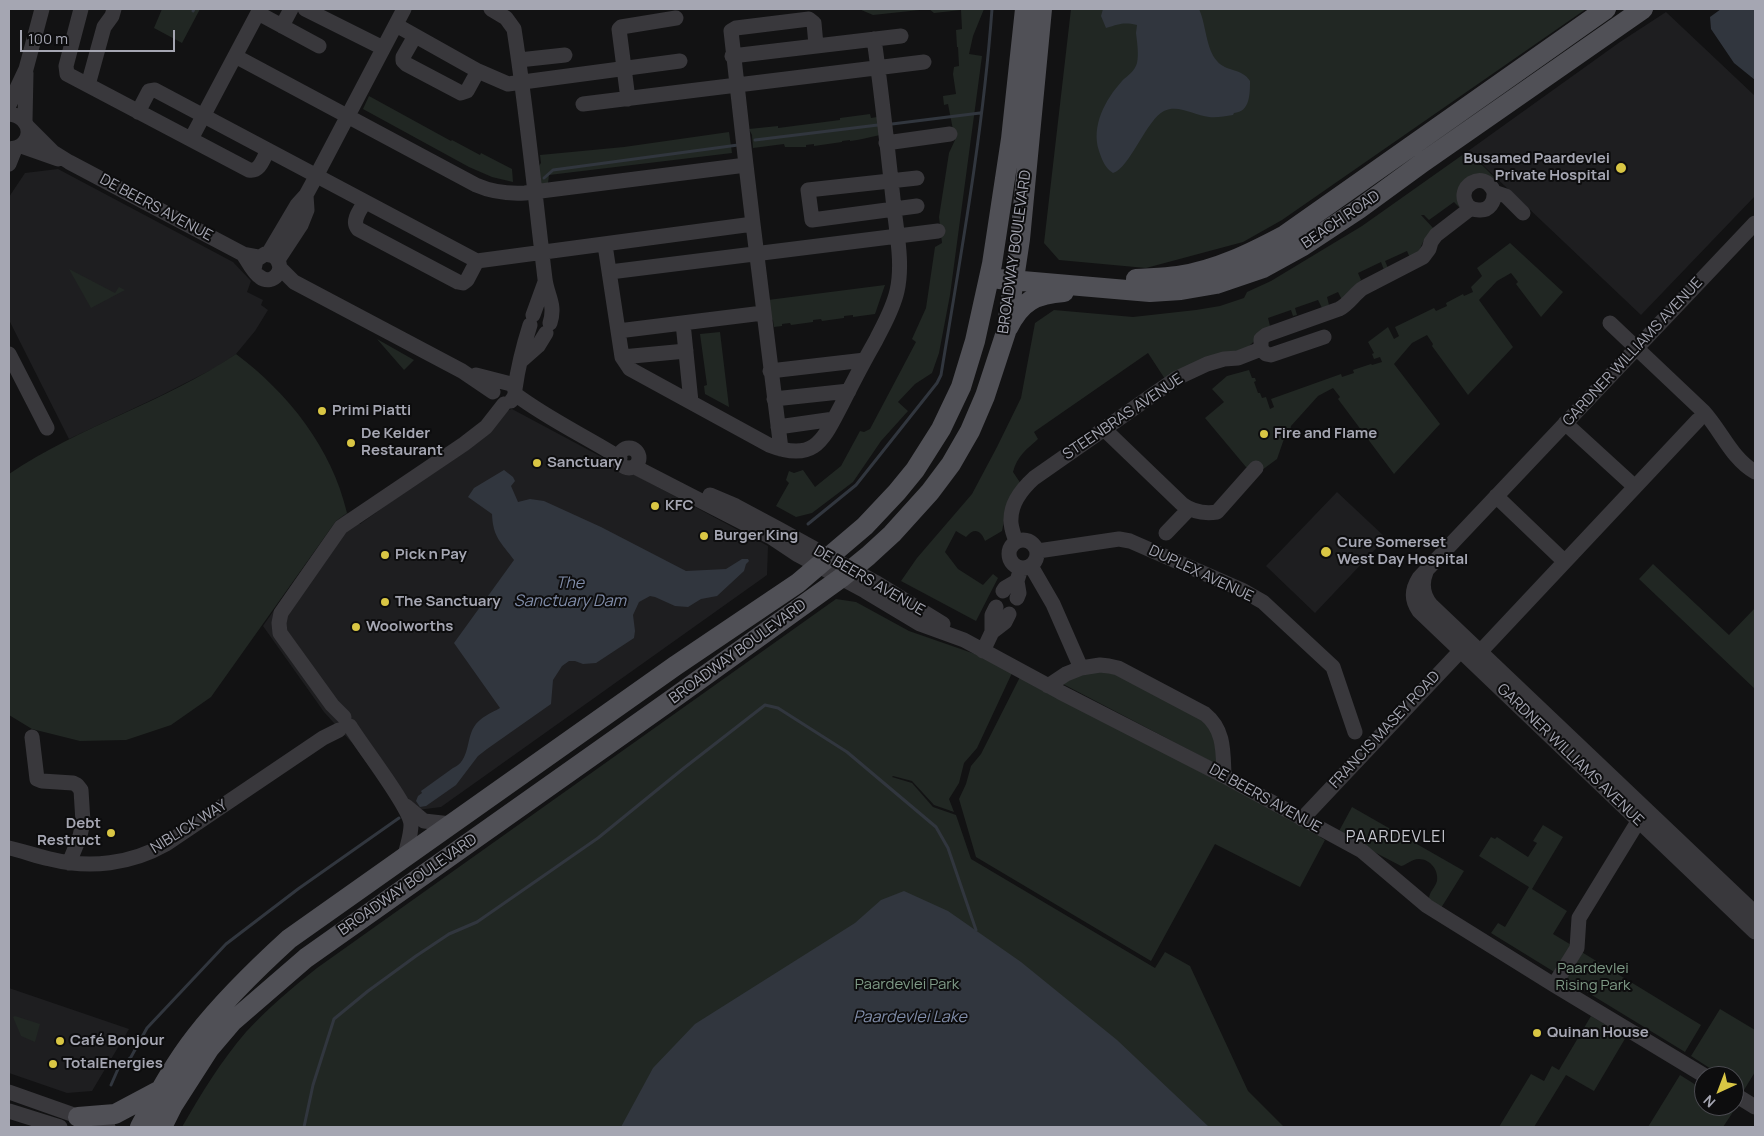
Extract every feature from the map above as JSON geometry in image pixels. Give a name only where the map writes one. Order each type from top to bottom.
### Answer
[{"type":"main road","name":"BROADWAY BOULEVARD","points":[[140,1127],[162,1088],[195,1038],[255,970],[289,939],[675,666],[798,583],[865,526],[897,492],[920,462],[941,429],[961,387],[975,341],[991,272],[1011,139],[1024,9]]},
{"type":"main road","name":"BROADWAY BOULEVARD","points":[[162,1127],[209,1049],[232,1022],[306,958],[846,574],[892,534],[930,492],[951,464],[970,432],[985,396],[1006,332],[1013,274],[1020,239],[1042,9]]},
{"type":"main road","name":"BEACH ROAD","points":[[991,272],[1108,278],[1154,278],[1178,276],[1226,264],[1285,235],[1606,9]]},
{"type":"main road","name":"BEACH ROAD","points":[[1013,274],[1083,287],[1150,292],[1181,290],[1216,284],[1262,268],[1303,246],[1359,209],[1422,162],[1643,9]]},
{"type":"main road","points":[[1006,332],[1021,308],[1036,297],[1071,292],[1083,287]]},
{"type":"main road","points":[[78,1117],[116,1114],[162,1088]]},
{"type":"street","points":[[9,105],[26,69],[42,9]]},
{"type":"street","points":[[81,9],[65,69],[67,74],[251,171],[258,168],[268,150]]},
{"type":"street","points":[[88,85],[104,27],[112,16],[114,9]]},
{"type":"street","points":[[282,26],[291,9]]},
{"type":"street","points":[[306,9],[383,48]]},
{"type":"street","points":[[269,264],[284,240],[301,226],[308,210],[306,194],[404,9]]},
{"type":"street","points":[[405,856],[411,825],[401,801],[360,742],[342,725],[332,705],[280,633],[279,623],[282,613],[341,527],[464,444],[486,427],[520,365],[538,346],[548,328],[552,315],[552,303],[545,282],[519,60],[512,25],[506,18],[491,9]]},
{"type":"street","points":[[191,139],[259,11],[319,46]]},
{"type":"street","points":[[628,99],[619,29],[621,26],[676,18]]},
{"type":"street","points":[[781,449],[730,33],[736,28],[809,19],[814,23],[816,45]]},
{"type":"street","points":[[396,25],[478,71],[508,84],[680,61]]},
{"type":"street","points":[[415,36],[403,57],[403,61],[406,64],[461,93],[467,91],[478,71]]},
{"type":"street","points":[[732,56],[901,36]]},
{"type":"street","points":[[605,245],[622,357],[630,369],[781,449],[809,450],[816,446],[834,419],[849,391],[890,312],[897,292],[899,276],[897,236],[874,39]]},
{"type":"street","points":[[519,60],[564,55]]},
{"type":"street","points":[[235,56],[484,189],[502,193],[535,191],[746,165]]},
{"type":"street","points":[[583,104],[924,62]]},
{"type":"street","points":[[9,164],[15,148],[27,137],[26,69]]},
{"type":"street","points":[[138,112],[149,91],[153,90],[477,261],[753,224]]},
{"type":"street","points":[[9,114],[15,115],[26,124]]},
{"type":"street","name":"DE BEERS AVENUE","points":[[26,124],[53,152],[69,162],[243,254],[269,264],[294,282],[593,440],[622,454],[634,450],[637,462],[771,537],[798,555],[823,562]]},
{"type":"street","points":[[886,143],[950,134]]},
{"type":"street","name":"DE BEERS AVENUE","points":[[15,148],[69,162]]},
{"type":"street","points":[[815,247],[808,190],[918,178]]},
{"type":"street","points":[[1480,180],[1485,181],[1492,187],[1494,192],[1494,201],[1488,208],[1480,210],[1471,208],[1465,201],[1464,196],[1470,183],[1480,180]]},
{"type":"street","points":[[1494,192],[1506,196],[1523,213]]},
{"type":"street","points":[[365,202],[355,221],[358,229],[441,273],[460,282],[465,282],[477,261]]},
{"type":"street","points":[[812,220],[917,206]]},
{"type":"street","points":[[1324,337],[1272,355],[1266,354],[1261,349],[1260,342],[1266,335],[1338,309],[1347,304],[1363,288],[1419,260],[1427,253],[1436,235],[1471,208]]},
{"type":"street","name":"GARDNER WILLIAMS AVENUE","points":[[1755,223],[1428,568],[1423,586],[1428,601],[1470,648],[1644,816],[1755,932]]},
{"type":"street","points":[[610,272],[938,231]]},
{"type":"street","points":[[520,365],[522,349],[545,282]]},
{"type":"street","points":[[618,331],[763,313]]},
{"type":"street","points":[[683,323],[691,402]]},
{"type":"street","points":[[1610,323],[1704,412],[1716,426],[1734,455],[1755,472]]},
{"type":"street","name":"STEENBRAS AVENUE","points":[[1016,542],[1010,519],[1015,503],[1034,478],[1176,378],[1207,364],[1224,359],[1238,358],[1261,349]]},
{"type":"street","points":[[622,357],[686,351]]},
{"type":"street","points":[[9,354],[47,428]]},
{"type":"street","points":[[770,371],[865,360]]},
{"type":"street","points":[[774,400],[849,391]]},
{"type":"street","points":[[778,426],[834,419]]},
{"type":"street","name":"FRANCIS MASEY ROAD","points":[[1302,819],[1470,648],[1564,561],[1698,420]]},
{"type":"street","points":[[1565,424],[1635,487]]},
{"type":"street","points":[[1104,429],[1182,504],[1190,509],[1205,513],[1217,512],[1256,468]]},
{"type":"street","name":"DE BEERS AVENUE","points":[[637,462],[695,490],[736,506],[823,562],[949,628],[964,640],[983,651],[1224,776],[1362,851],[1427,906],[1694,1069]]},
{"type":"street","points":[[1496,496],[1564,561]]},
{"type":"street","points":[[1166,533],[1190,509]]},
{"type":"street","name":"DUPLEX AVENUE","points":[[1038,551],[1119,539],[1130,541],[1242,590],[1263,602],[1333,667],[1355,732]]},
{"type":"street","points":[[1010,595],[1019,594],[1023,572],[1037,560],[1038,551],[1033,543],[1029,541],[1020,540],[1016,542],[1010,549],[1010,558],[1015,566],[1023,572],[1053,604],[1081,668]]},
{"type":"street","points":[[983,651],[992,632],[992,615],[1002,611]]},
{"type":"street","points":[[1048,686],[1066,674],[1081,668],[1100,665],[1118,668],[1205,714],[1215,724],[1221,737],[1224,776]]},
{"type":"street","name":"NIBLICK WAY","points":[[9,848],[70,863],[94,865],[110,863],[156,850],[342,725]]},
{"type":"street","points":[[32,737],[36,778],[42,781],[77,785],[81,790],[83,822],[70,863]]},
{"type":"street","points":[[401,801],[424,821],[451,824]]},
{"type":"street","points":[[1554,985],[1577,948],[1578,918],[1644,816]]},
{"type":"street","name":"GARDNER WILLIAMS AVENUE","points":[[1644,816],[1755,913]]},
{"type":"street","points":[[9,1092],[108,1127]]},
{"type":"street","points":[[1744,1100],[1755,1107]]},
{"type":"street","points":[[9,1111],[60,1127]]},
{"type":"shaded area","name":"Busamed Paardevlei Private Hospital","points":[[1666,12],[1755,96],[1755,196],[1641,315],[1468,151],[1620,42]]},
{"type":"shaded area","points":[[58,169],[233,262],[251,281],[247,292],[263,300],[261,305],[268,310],[255,331],[236,354],[217,367],[69,439],[9,320],[9,197],[25,173]]},
{"type":"shaded area","points":[[512,409],[768,546],[767,575],[441,807],[402,812],[353,744],[324,712],[263,626],[336,521],[347,513],[360,524],[427,476],[506,411]]},
{"type":"shaded area","name":"Cure Somerset West Day Hospital","points":[[1337,492],[1386,538],[1315,613],[1266,566]]},
{"type":"shaded area","points":[[9,988],[129,1029],[92,1091],[67,1093],[9,1073]]},
{"type":"green space","points":[[162,9],[200,9],[182,43],[154,28]]},
{"type":"green space","points":[[859,9],[929,9],[873,15]]},
{"type":"green space","points":[[929,9],[984,9],[973,36],[969,54],[982,56],[950,295],[939,353],[932,373],[915,384],[898,402],[908,411],[881,441],[853,482],[812,513],[796,517],[776,506],[789,483],[786,480],[789,471],[794,473],[803,470],[815,487],[841,466],[860,431],[864,432],[870,429],[916,342],[912,339],[926,308],[935,247],[942,243],[939,217],[949,153],[955,140],[948,104],[944,105],[943,96],[956,94],[953,74],[954,67],[959,66],[956,30],[962,29],[961,10],[934,13]]},
{"type":"green space","points":[[1071,9],[1586,9],[1282,220],[1243,242],[1146,268],[1059,260],[1044,243]]},
{"type":"green space","points":[[369,96],[451,141],[480,155],[481,153],[512,169],[513,182],[492,177],[469,167],[363,109]]},
{"type":"green space","points":[[870,114],[871,118],[877,117],[880,135],[854,141],[814,146],[814,144],[806,145],[806,147],[785,147],[784,144],[753,148],[752,135],[749,129],[778,126],[778,128]]},
{"type":"green space","points":[[729,132],[732,153],[549,175],[548,183],[541,184],[538,167],[541,163],[540,155],[624,147]]},
{"type":"green space","points":[[1468,151],[1498,181],[1482,174],[1460,204],[1460,208],[1454,202],[1429,220],[1424,215],[1421,215],[1434,229],[1423,242],[1418,253],[1410,258],[1407,251],[1385,261],[1388,268],[1384,270],[1381,262],[1358,273],[1361,280],[1342,300],[1338,292],[1327,297],[1329,305],[1322,308],[1318,300],[1295,308],[1297,315],[1293,316],[1291,310],[1268,318],[1270,326],[1246,349],[1165,379],[1148,353],[1034,432],[1038,439],[1023,453],[1013,472],[1021,484],[1006,511],[1002,531],[985,541],[977,531],[972,532],[966,537],[956,531],[945,552],[958,569],[983,585],[993,574],[998,578],[976,621],[901,581],[917,558],[972,494],[997,447],[1021,398],[1035,323],[1054,310],[1133,317],[1220,306],[1244,298],[1247,292],[1271,281],[1362,226]]},
{"type":"green space","points":[[1510,243],[1563,292],[1541,317],[1516,284],[1518,282],[1511,273],[1497,281],[1479,300],[1513,347],[1468,395],[1432,346],[1433,344],[1427,335],[1412,343],[1394,364],[1440,424],[1394,474],[1338,399],[1340,397],[1333,388],[1318,396],[1291,426],[1290,432],[1285,436],[1277,459],[1262,470],[1246,467],[1205,418],[1224,402],[1212,389],[1227,376],[1249,370],[1252,378],[1255,378],[1256,381],[1254,382],[1258,393],[1260,393],[1262,398],[1266,397],[1270,409],[1274,407],[1271,399],[1341,374],[1342,377],[1354,373],[1353,370],[1371,364],[1382,362],[1380,357],[1374,359],[1372,354],[1374,353],[1368,342],[1388,327],[1394,339],[1399,336],[1395,327],[1434,308],[1436,311],[1447,306],[1446,303],[1463,294],[1464,296],[1473,292],[1471,287],[1482,276],[1477,268]]},
{"type":"green space","points":[[69,269],[115,293],[119,287],[125,290],[91,308]]},
{"type":"green space","points":[[885,285],[875,314],[853,317],[853,315],[844,316],[844,318],[822,321],[821,319],[813,320],[813,322],[791,325],[790,323],[782,324],[782,326],[774,327],[773,320],[771,319],[768,300]]},
{"type":"green space","points":[[720,332],[729,407],[705,394],[704,386],[707,385],[700,334]]},
{"type":"green space","points":[[377,339],[414,360],[404,370]]},
{"type":"green space","points":[[236,354],[255,369],[290,404],[319,444],[331,466],[347,513],[336,521],[211,697],[171,725],[126,740],[80,741],[32,729],[9,715],[9,474],[64,442],[181,386]]},
{"type":"green space","points":[[1653,564],[1729,635],[1755,608],[1755,689],[1639,579]]},
{"type":"green space","name":"Paardevlei Park","points":[[836,599],[856,602],[909,631],[978,655],[1012,673],[977,748],[964,763],[959,783],[949,799],[954,812],[934,805],[912,781],[892,777],[912,783],[933,807],[956,815],[971,859],[1155,968],[1165,952],[1190,966],[1248,1091],[1284,1127],[182,1127],[228,1054],[246,1032],[272,1006],[317,968]]},
{"type":"green space","points":[[1103,668],[1202,717],[1213,730],[1218,765],[1063,684],[1064,681]]},
{"type":"green space","points":[[1020,677],[1321,835],[1320,837],[1325,840],[1300,887],[1215,844],[1151,961],[976,857],[959,799],[971,766],[981,754]]},
{"type":"green space","points":[[1352,807],[1464,871],[1441,908],[1429,899],[1437,881],[1437,873],[1430,863],[1423,859],[1416,859],[1401,866],[1336,832],[1338,833]]},
{"type":"green space","points":[[1543,825],[1563,837],[1532,889],[1567,911],[1553,934],[1573,946],[1556,973],[1491,933],[1498,923],[1505,927],[1529,887],[1479,856],[1491,837],[1495,839],[1497,837],[1528,857],[1537,843],[1533,841]]},
{"type":"green space","name":"Paardevlei Rising Park","points":[[1580,951],[1701,1025],[1685,1052],[1564,978]]},
{"type":"green space","points":[[1720,1009],[1755,1030],[1755,1072],[1744,1090],[1744,1066],[1706,1066],[1691,1056]]},
{"type":"green space","points":[[1591,1016],[1626,1037],[1594,1091],[1566,1075],[1534,1127],[1499,1127],[1531,1074],[1544,1081],[1552,1066],[1559,1070]]},
{"type":"green space","points":[[13,1017],[40,1024],[35,1042],[21,1036]]},
{"type":"green space","points":[[1680,1075],[1694,1084],[1694,1116],[1730,1116],[1723,1127],[1648,1127]]},
{"type":"water","points":[[1103,9],[1199,9],[1213,56],[1225,67],[1243,74],[1250,81],[1249,97],[1246,106],[1233,115],[1218,117],[1204,116],[1175,109],[1164,111],[1151,124],[1119,170],[1113,173],[1110,171],[1099,151],[1097,142],[1098,123],[1110,96],[1136,66],[1138,48],[1137,25],[1122,24],[1106,28],[1101,16]]},
{"type":"water","points":[[1721,9],[1755,9],[1755,80],[1734,63],[1711,29],[1710,17]]},
{"type":"water","name":"The Sanctuary Dam","points":[[504,470],[515,481],[511,486],[518,502],[530,499],[544,501],[601,527],[686,571],[726,569],[742,559],[748,559],[749,561],[744,571],[717,596],[701,599],[688,607],[675,606],[650,596],[639,602],[633,615],[634,638],[596,663],[583,664],[569,661],[562,666],[553,680],[551,704],[478,756],[456,785],[426,806],[420,807],[416,801],[422,793],[421,791],[458,765],[465,755],[471,732],[476,724],[500,708],[454,643],[514,560],[496,534],[492,514],[468,497],[474,488]]},
{"type":"water","name":"Paardevlei Lake","points":[[904,891],[948,911],[1021,962],[1117,1040],[1209,1127],[621,1127],[653,1068],[695,1024],[855,923],[881,900]]},
{"type":"waterway","points":[[808,524],[856,485],[937,383],[941,375],[977,147],[992,9]]},
{"type":"waterway","points":[[892,124],[980,113]]},
{"type":"waterway","points":[[755,140],[878,125]]},
{"type":"waterway","points":[[544,178],[553,170],[738,145]]},
{"type":"waterway","points":[[304,1127],[313,1085],[334,1019],[416,956],[449,934],[477,922],[598,838],[765,705],[778,708],[847,752],[936,827],[948,848],[976,930]]},
{"type":"waterway","points":[[111,1085],[118,1069],[131,1057],[147,1028],[226,944],[298,889],[399,818]]},
{"type":"place","name":"Busamed Paardevlei Private Hospital","points":[[1621,168]]},
{"type":"place","name":"Primi Piatti","points":[[322,411]]},
{"type":"place","name":"Fire and Flame","points":[[1264,434]]},
{"type":"place","name":"De Kelder Restaurant","points":[[351,443]]},
{"type":"place","name":"Sanctuary","points":[[537,463]]},
{"type":"place","name":"KFC","points":[[655,506]]},
{"type":"place","name":"Burger King","points":[[704,536]]},
{"type":"place","name":"Cure Somerset West Day Hospital","points":[[1326,552]]},
{"type":"place","name":"Pick n Pay","points":[[385,555]]},
{"type":"place","name":"The Sanctuary","points":[[385,602]]},
{"type":"place","name":"Woolworths","points":[[356,627]]},
{"type":"place","name":"Debt Restruct","points":[[111,833]]},
{"type":"place","name":"Quinan House","points":[[1537,1033]]},
{"type":"place","name":"Café Bonjour","points":[[60,1041]]},
{"type":"place","name":"TotalEnergies","points":[[53,1064]]},
{"type":"district","name":"PAARDEVLEI","points":[[1396,838]]}]
